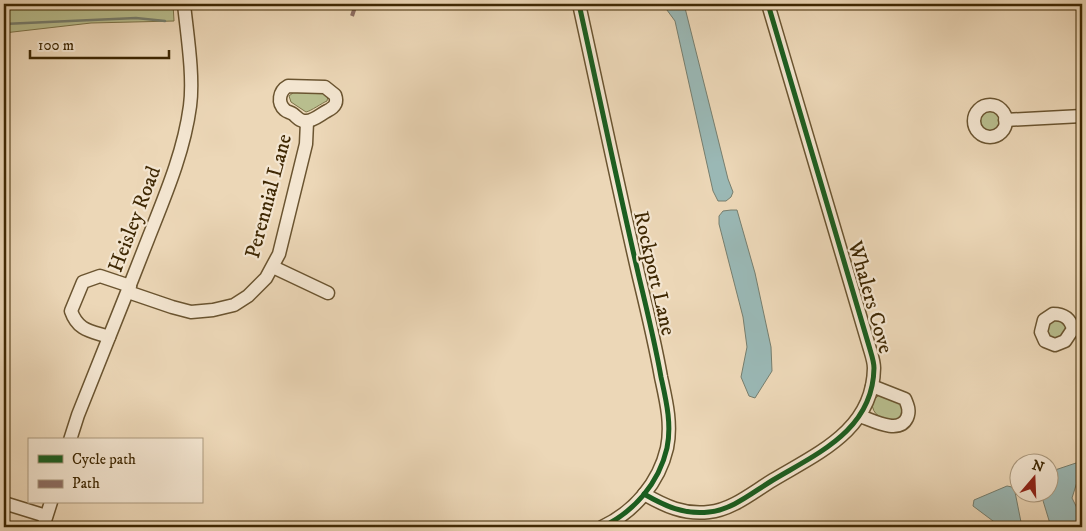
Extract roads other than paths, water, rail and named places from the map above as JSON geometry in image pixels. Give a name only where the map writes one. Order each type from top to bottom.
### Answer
[{"type":"street","name":"Heisley Road","points":[[71,438],[129,289],[185,136],[190,104],[188,44],[184,4]]},
{"type":"street","name":"Rockport Lane","points":[[579,4],[657,353],[669,420],[667,447],[660,468],[644,494],[635,506],[625,514],[602,527]]},
{"type":"street","name":"Whalers Cove","points":[[644,494],[662,505],[692,513],[710,512],[727,507],[832,445],[860,416],[872,386],[874,367],[869,346],[768,4]]},
{"type":"street","points":[[1005,120],[1082,116]]},
{"type":"street","name":"Perennial Lane","points":[[129,289],[172,307],[191,312],[213,310],[234,304],[248,296],[266,278],[279,254],[306,144],[306,122]]},
{"type":"street","points":[[273,266],[328,293]]},
{"type":"street","points":[[109,337],[84,329],[75,322],[71,311],[83,282],[100,276],[129,289]]},
{"type":"street","name":"Whalers Cove","points":[[860,416],[891,426],[898,426],[905,422],[908,416],[909,407],[905,399],[872,386]]},
{"type":"street","points":[[4,503],[45,522],[50,504]]},
{"type":"water","points":[[660,4],[684,4],[728,179],[733,192],[726,201],[718,201],[713,191],[675,21],[664,6]]},
{"type":"water","points":[[737,210],[755,273],[771,347],[772,371],[755,398],[749,396],[741,377],[747,347],[743,317],[719,224],[719,216],[723,211]]},
{"type":"water","points":[[1082,461],[1082,476],[1077,482],[1072,498],[1082,518],[1082,527],[1051,527],[1044,504],[1058,504],[1058,469]]},
{"type":"water","points":[[1008,486],[1008,504],[1017,504],[1022,527],[1001,527],[973,506],[974,500]]},
{"type":"waterway","points":[[4,24],[136,18],[165,21]]}]
